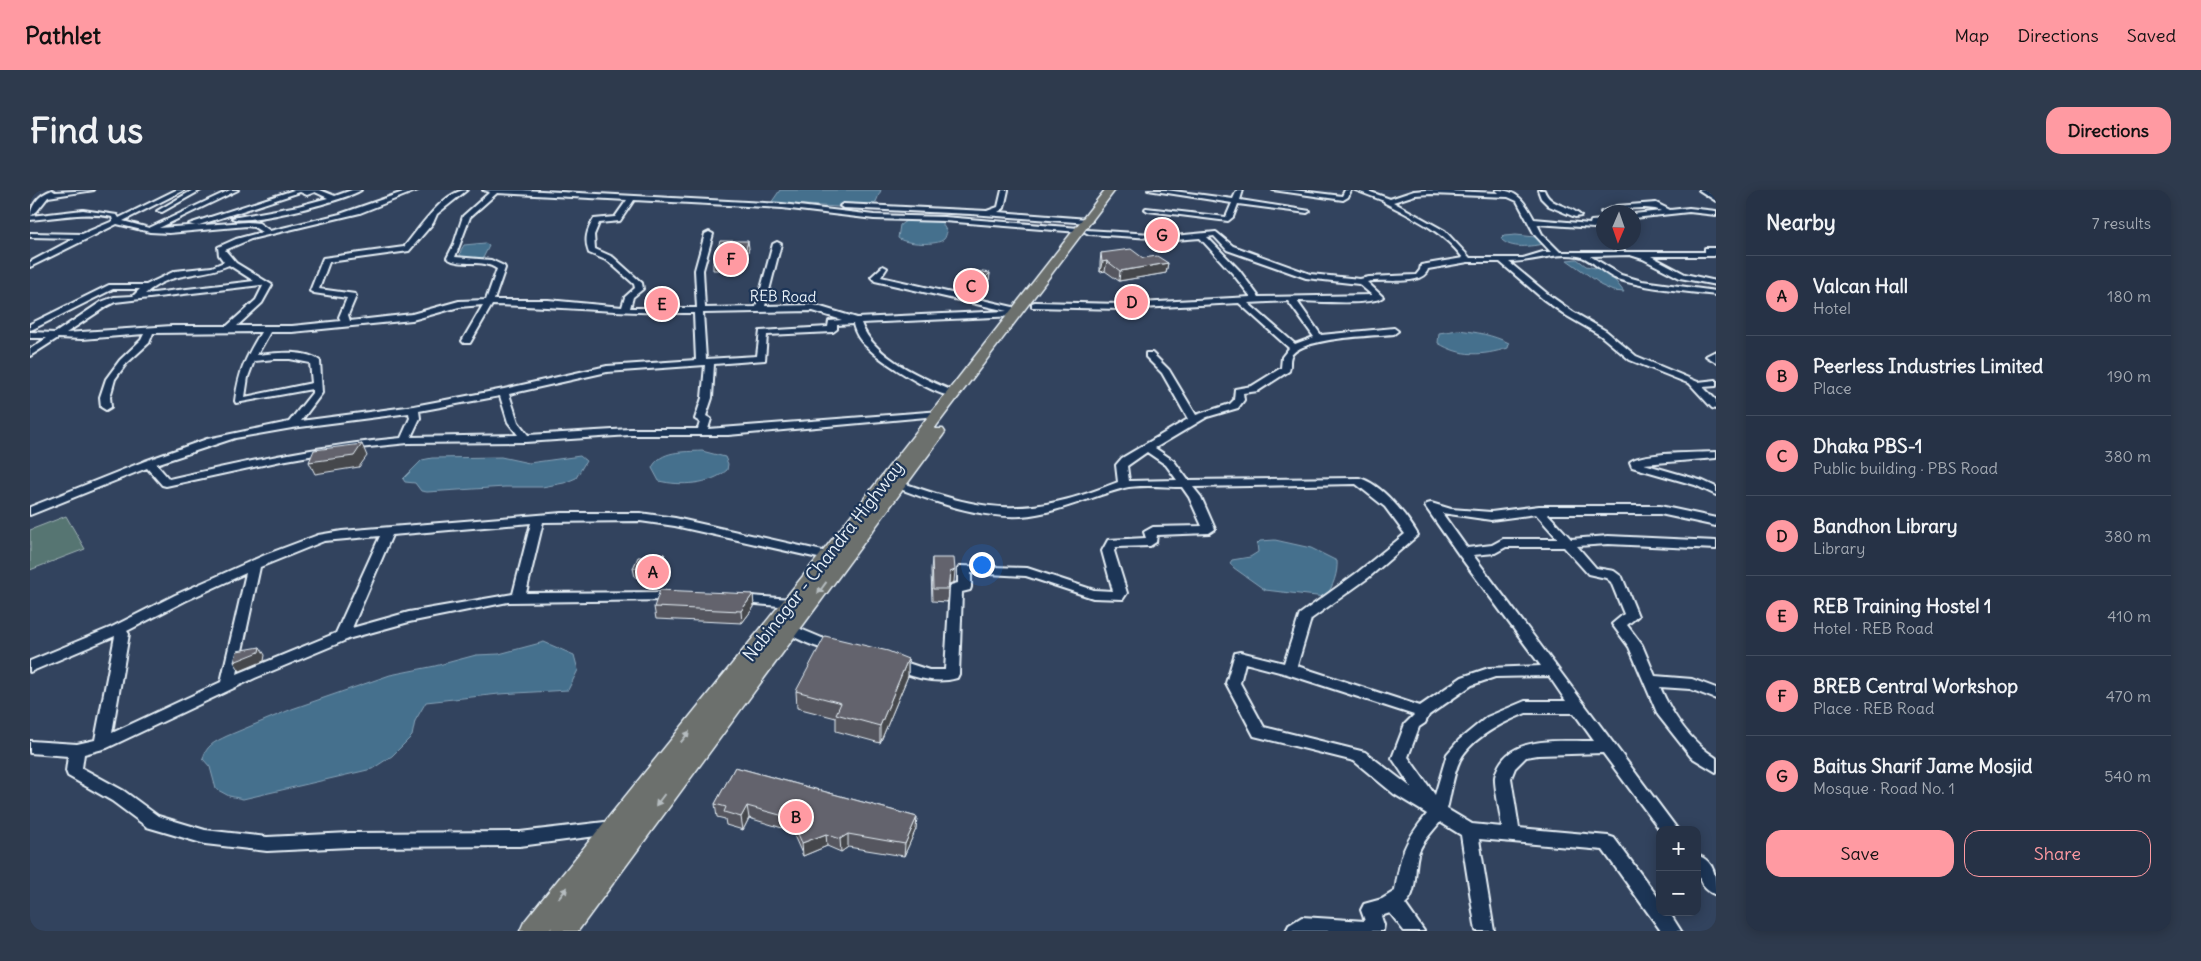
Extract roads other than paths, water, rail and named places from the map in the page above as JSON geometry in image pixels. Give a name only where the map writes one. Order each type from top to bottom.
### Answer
[{"type":"highway","name":"Nabinagar - Chandra Highway","points":[[533,931],[613,828],[670,771],[791,630],[899,485],[1023,309],[1085,228],[1110,190]]},
{"type":"highway","name":"Nabinagar - Chandra Highway","points":[[1085,228],[1120,190]]},
{"type":"highway","name":"Nabinagar - Chandra Highway","points":[[563,931],[670,771],[791,603],[937,413],[1023,309]]},
{"type":"street","points":[[30,214],[35,210],[42,197],[64,190]]},
{"type":"street","points":[[46,195],[91,190]]},
{"type":"street","points":[[30,265],[53,250],[117,222],[181,190]]},
{"type":"street","points":[[130,224],[176,204],[198,190]]},
{"type":"street","points":[[150,230],[235,190]]},
{"type":"street","points":[[169,231],[300,190],[307,192],[314,190],[334,199]]},
{"type":"street","points":[[199,222],[286,211],[334,199],[358,190]]},
{"type":"street","points":[[229,329],[259,301],[268,285],[228,263],[221,250],[230,244],[342,216],[415,190]]},
{"type":"street","points":[[345,324],[346,317],[343,317],[352,296],[314,291],[326,260],[406,249],[430,221],[434,213],[464,190]]},
{"type":"street","points":[[486,190],[782,206],[874,217],[944,219],[1085,228]]},
{"type":"street","points":[[467,341],[489,302],[501,268],[498,264],[451,258],[458,244],[467,216],[495,190]]},
{"type":"street","points":[[552,190],[989,213],[1163,239],[1216,234],[1230,248],[1309,276],[1363,282],[1373,278],[1418,276],[1424,271],[1424,267],[1468,260],[1523,260],[1537,255],[1557,253],[1713,254],[1708,250],[1716,250]]},
{"type":"street","points":[[989,213],[1000,208],[1005,190]]},
{"type":"street","points":[[1156,190],[1307,211]]},
{"type":"street","points":[[1148,208],[1222,220],[1231,216],[1234,201],[1240,190]]},
{"type":"street","points":[[1276,190],[1343,198],[1348,190]]},
{"type":"street","points":[[1358,190],[1388,200],[1430,191],[1509,195]]},
{"type":"street","points":[[1499,190],[1520,200],[1539,235],[1557,253]]},
{"type":"street","points":[[1541,190],[1542,196],[1558,209],[1572,211],[1579,226],[1594,226],[1594,223],[1596,223]]},
{"type":"street","points":[[1702,190],[1716,199]]},
{"type":"street","points":[[1395,193],[1402,196]]},
{"type":"street","points":[[626,310],[628,297],[631,292],[639,289],[638,283],[626,275],[609,257],[599,251],[592,251],[589,239],[590,230],[597,221],[616,219],[632,198]]},
{"type":"street","points":[[1388,200],[1387,202],[1432,224],[1447,235],[1460,248],[1468,260]]},
{"type":"street","points":[[1641,206],[1656,205],[1670,213]]},
{"type":"street","points":[[1641,215],[1689,210],[1716,213]]},
{"type":"street","points":[[30,218],[61,213],[102,212],[116,216],[117,222]]},
{"type":"street","points":[[1532,221],[1577,220],[1596,215]]},
{"type":"street","points":[[117,222],[150,230],[169,231],[247,224],[256,225],[270,234]]},
{"type":"street","points":[[702,432],[706,419],[700,419],[707,398],[705,361],[698,314],[701,309],[699,270],[709,234]]},
{"type":"street","points":[[30,235],[85,236]]},
{"type":"street","points":[[1201,235],[1236,272],[1257,300]]},
{"type":"street","points":[[760,308],[777,244]]},
{"type":"street","points":[[1582,254],[1618,277],[1642,283],[1716,294]]},
{"type":"street","points":[[1639,254],[1684,276],[1716,284]]},
{"type":"street","points":[[1502,260],[1546,298],[1603,333],[1632,358],[1695,384],[1712,398],[1716,406]]},
{"type":"street","points":[[135,298],[148,287],[178,272],[214,269],[228,263]]},
{"type":"street","points":[[883,268],[875,275],[878,279],[1023,309],[1138,306],[1291,298],[1334,301],[1379,297],[1363,282]]},
{"type":"street","points":[[30,353],[104,304],[114,300],[263,282]]},
{"type":"street","points":[[30,328],[112,287],[148,287]]},
{"type":"street","points":[[1291,298],[1319,338]]},
{"type":"street","points":[[1241,301],[1276,329],[1294,348]]},
{"type":"street","name":"REB Road","points":[[30,335],[57,336],[151,330],[267,329],[345,324],[412,317],[459,304],[489,302],[548,303],[626,310],[814,308],[856,321],[1023,309]]},
{"type":"street","points":[[30,511],[149,463],[211,441],[292,425],[414,409],[504,392],[607,369],[762,358],[762,333],[833,329],[832,323],[856,321],[865,341],[875,350],[916,377],[952,394]]},
{"type":"street","points":[[267,329],[250,359],[244,377],[240,401],[317,385]]},
{"type":"street","points":[[106,408],[104,399],[110,378],[146,341],[145,338],[151,330]]},
{"type":"street","points":[[1124,484],[1120,465],[1203,415],[1234,406],[1239,400],[1238,391],[1255,390],[1286,368],[1284,361],[1286,354],[1294,348],[1319,338],[1394,331]]},
{"type":"street","points":[[1716,354],[1711,356],[1716,359]]},
{"type":"street","points":[[250,359],[284,355],[300,356],[315,361],[317,393],[292,425]]},
{"type":"street","points":[[1149,356],[1166,372],[1194,421]]},
{"type":"street","points":[[1695,384],[1716,383]]},
{"type":"street","points":[[504,392],[513,422],[526,438]]},
{"type":"street","points":[[408,440],[406,437],[415,418],[414,409]]},
{"type":"street","points":[[149,463],[166,483],[339,448],[408,440],[526,438],[630,432],[728,432],[937,413]]},
{"type":"street","points":[[876,656],[915,672],[940,677],[952,674],[956,588],[965,587],[964,569],[1027,572],[1093,594],[1118,596],[1120,593],[1108,551],[1112,542],[1150,542],[1152,538],[1150,532],[1153,531],[1209,529],[1194,497],[1185,483],[1170,464],[1148,448]]},
{"type":"street","points":[[1716,456],[1659,458],[1635,462],[1636,465],[1699,483],[1716,492]]},
{"type":"street","points":[[899,485],[962,506],[1021,512],[1091,497],[1124,484],[1360,481],[1383,497],[1403,519],[1412,535],[1363,575],[1305,617],[1288,669]]},
{"type":"street","points":[[1667,826],[1463,552],[1432,506],[1450,512],[1491,516],[1539,510],[1660,510],[1716,522]]},
{"type":"street","points":[[1539,510],[1592,571],[1610,574],[1617,580],[1631,616],[1619,624],[1635,645],[1663,711],[1696,753],[1716,766]]},
{"type":"street","points":[[30,667],[117,630],[180,598],[254,565],[322,538],[538,519],[600,516],[640,517],[675,522],[828,556]]},
{"type":"street","points":[[518,598],[538,519]]},
{"type":"street","points":[[341,637],[388,531]]},
{"type":"street","points":[[1463,552],[1495,549],[1503,544],[1566,543],[1594,540],[1646,540],[1716,545]]},
{"type":"street","points":[[227,685],[254,565]]},
{"type":"street","points":[[30,746],[77,750],[102,744],[227,685],[341,637],[409,617],[467,604],[518,598],[684,597]]},
{"type":"street","points":[[722,599],[791,603]]},
{"type":"street","points":[[102,744],[122,634],[117,630]]},
{"type":"street","points":[[791,630],[819,642],[852,649]]},
{"type":"street","points":[[1422,712],[1288,669],[1240,657],[1233,683],[1259,732],[1359,756],[1400,789],[1469,831],[1608,843],[1672,931]]},
{"type":"street","points":[[1438,813],[1400,758],[1413,724],[1420,719],[1422,712],[1467,681],[1494,672],[1552,671]]},
{"type":"street","points":[[1650,681],[1692,684],[1716,694]]},
{"type":"street","points":[[1295,931],[1302,926],[1374,930],[1375,925],[1370,910],[1380,909],[1403,895],[1410,854],[1417,839],[1438,813],[1453,758],[1464,744],[1492,721],[1525,707],[1579,707]]},
{"type":"street","points":[[1512,834],[1503,778],[1509,764],[1522,752],[1538,749],[1607,747]]},
{"type":"street","points":[[77,750],[74,770],[118,796],[153,822],[205,837],[268,844],[350,840],[520,839],[613,828]]},
{"type":"street","points":[[1469,831],[1485,931]]},
{"type":"street","points":[[1701,869],[1716,886]]},
{"type":"street","points":[[1392,903],[1414,931]]},
{"type":"water","points":[[780,190],[881,190],[873,209],[771,203]]},
{"type":"water","points":[[906,221],[944,221],[943,225],[947,232],[946,236],[941,241],[935,243],[914,243],[901,240],[898,238],[900,225]]},
{"type":"water","points":[[1504,236],[1535,237],[1544,244],[1516,246],[1510,245],[1501,239]]},
{"type":"water","points":[[485,243],[489,246],[482,260],[463,258],[460,255],[464,245]]},
{"type":"water","points":[[1577,259],[1586,266],[1600,269],[1614,279],[1624,292],[1613,291],[1600,285],[1567,260]]},
{"type":"water","points":[[1458,330],[1497,338],[1509,343],[1508,348],[1489,353],[1472,354],[1455,351],[1438,343],[1439,333]]},
{"type":"water","points":[[702,451],[725,457],[728,464],[727,470],[712,479],[676,484],[659,481],[652,468],[656,462],[667,455],[680,452]]},
{"type":"water","points":[[580,456],[586,461],[576,478],[564,483],[542,487],[505,487],[427,492],[421,491],[415,483],[405,482],[403,479],[422,460],[432,458],[501,457],[529,463]]},
{"type":"water","points":[[1275,540],[1311,548],[1337,561],[1334,580],[1325,597],[1265,590],[1234,568],[1230,563],[1232,560],[1250,557],[1258,552],[1257,544],[1260,541]]},
{"type":"water","points":[[544,642],[574,655],[578,670],[568,690],[499,694],[426,702],[415,721],[412,736],[392,756],[372,769],[243,799],[229,796],[216,789],[210,767],[203,759],[209,747],[227,736],[292,709],[390,675],[476,655],[499,654]]},
{"type":"place","name":"Baitus Sharif Jame Mosjid","points":[[1162,235]]},
{"type":"place","name":"BREB Central Workshop","points":[[731,259]]},
{"type":"place","name":"Dhaka PBS-1","points":[[971,286]]},
{"type":"place","name":"Bandhon Library","points":[[1132,302]]},
{"type":"place","name":"REB Training Hostel 1","points":[[662,304]]},
{"type":"place","name":"Valcan Hall","points":[[653,572]]},
{"type":"place","name":"Peerless Industries Limited","points":[[796,817]]}]
